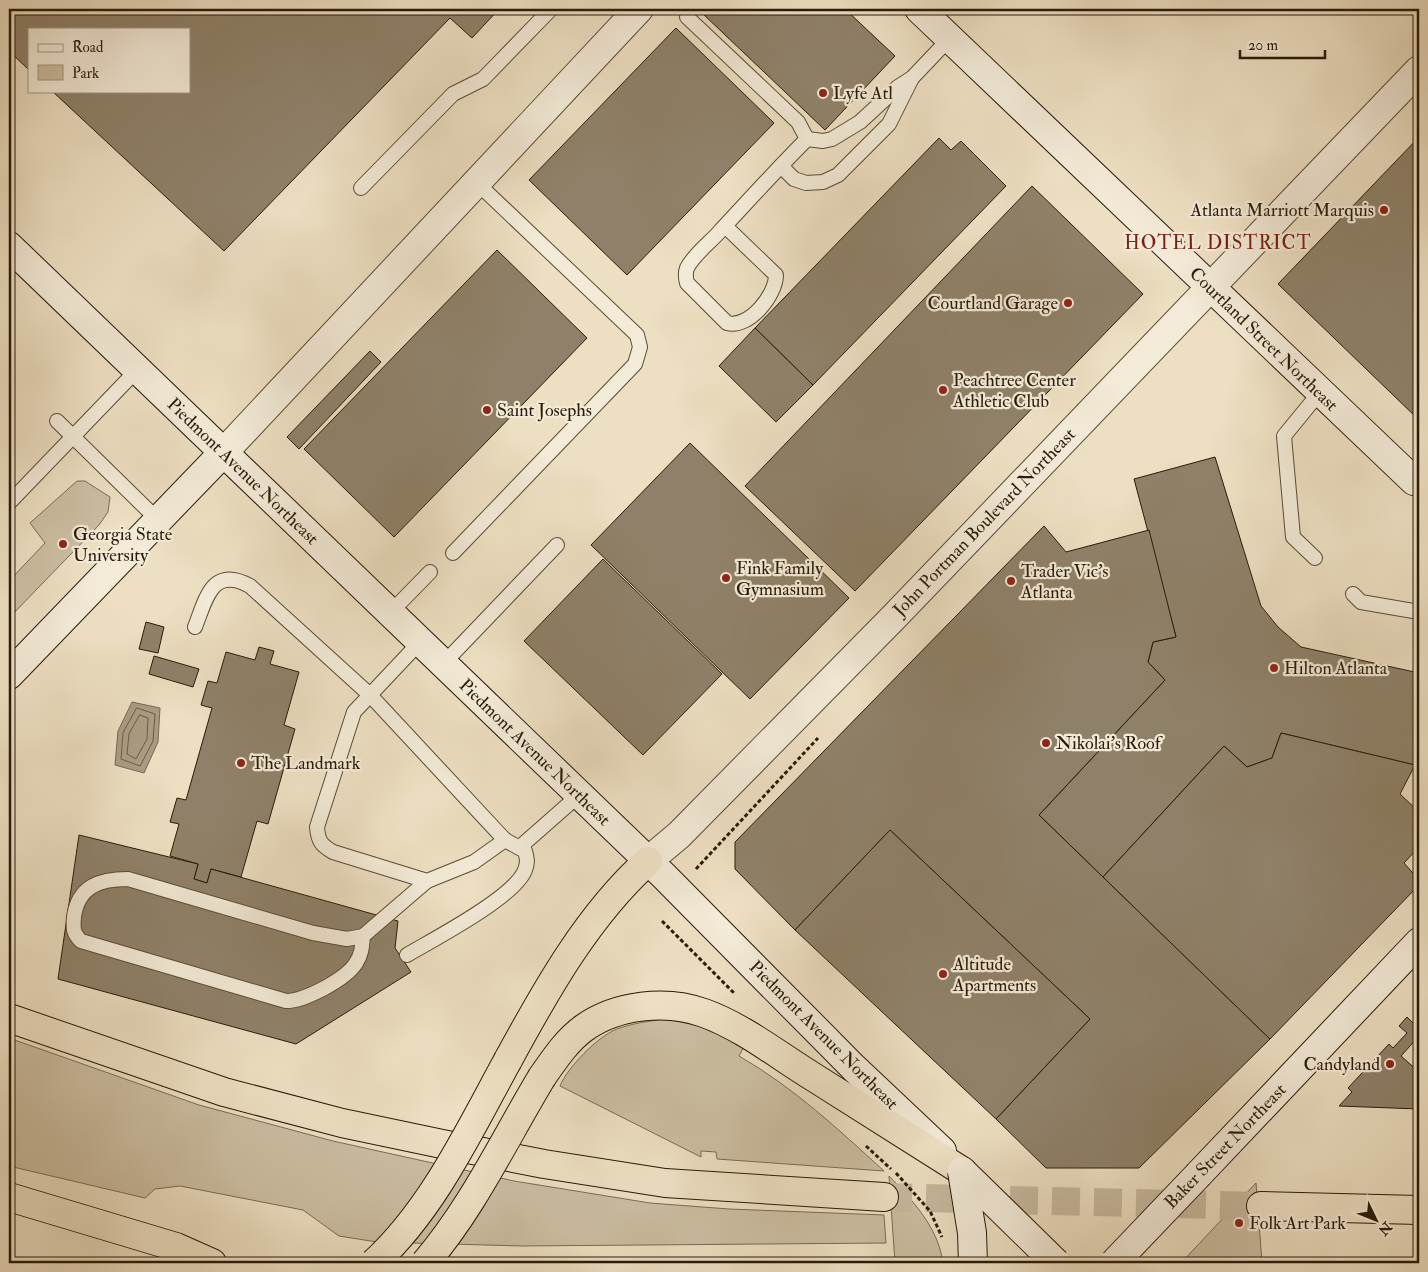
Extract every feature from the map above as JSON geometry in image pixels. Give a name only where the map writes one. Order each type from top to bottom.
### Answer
[{"type":"highway","points":[[374,1263],[411,1222],[433,1190],[576,947],[622,884],[648,861]]},
{"type":"highway","points":[[425,1263],[439,1246],[490,1172],[542,1077],[566,1045],[584,1028],[616,1012],[642,1007],[671,1006],[703,1013],[765,1047],[962,1171]]},
{"type":"highway","points":[[9,1018],[224,1092],[342,1123],[442,1144],[544,1164],[665,1183],[884,1197]]},
{"type":"highway","points":[[9,1197],[176,1247],[212,1263]]},
{"type":"highway","points":[[1261,1206],[1419,1210]]},
{"type":"main road","points":[[9,675],[224,452],[639,9]]},
{"type":"main road","name":"Courtland Street Northeast","points":[[919,9],[1414,481]]},
{"type":"main road","name":"John Portman Boulevard Northeast","points":[[648,861],[679,835],[892,618],[1419,70]]},
{"type":"main road","name":"Piedmont Avenue Northeast","points":[[9,246],[648,861],[854,1068],[1056,1263]]},
{"type":"main road","name":"Baker Street Northeast","points":[[1114,1263],[1419,942]]},
{"type":"main road","points":[[962,1171],[972,1233],[973,1263]]},
{"type":"lane","points":[[361,188],[453,94],[483,79],[551,9]]},
{"type":"lane","points":[[687,17],[798,122],[806,139]]},
{"type":"lane","points":[[806,139],[823,141],[832,139],[860,122],[898,87],[912,78],[950,38]]},
{"type":"lane","points":[[780,166],[794,179],[806,183],[823,182],[838,175],[889,124],[912,78]]},
{"type":"lane","points":[[725,226],[776,275],[774,289],[770,296],[748,319],[734,325],[727,323],[687,283],[687,269],[725,226],[806,139]]},
{"type":"lane","points":[[453,553],[635,364],[640,347],[637,336],[476,182]]},
{"type":"lane","points":[[9,503],[138,369]]},
{"type":"lane","points":[[1315,558],[1293,537],[1284,436],[1320,392]]},
{"type":"lane","points":[[57,421],[158,520]]},
{"type":"lane","points":[[444,664],[558,545]]},
{"type":"lane","points":[[390,613],[430,572]]},
{"type":"lane","points":[[195,627],[210,588],[221,580],[238,579],[250,586],[370,695],[505,840],[525,851],[527,860],[525,871],[516,883],[499,898],[407,955]]},
{"type":"lane","points":[[1352,594],[1360,602],[1419,612]]},
{"type":"lane","points":[[420,642],[354,712],[318,827],[318,839],[333,852],[427,881]]},
{"type":"lane","points":[[520,847],[579,795]]},
{"type":"lane","points":[[363,936],[361,953],[355,964],[344,974],[308,997],[297,1001],[286,1001],[82,941],[74,934],[73,928],[79,898],[93,886],[110,880],[128,880],[313,933],[347,939],[363,936],[427,881],[474,862],[505,840]]},
{"type":"path","points":[[662,921],[739,998]]},
{"type":"path","points":[[896,1173],[930,1211],[944,1241]]},
{"type":"green space","points":[[77,481],[85,481],[110,497],[108,512],[99,525],[9,618],[9,581],[45,543],[30,523]]},
{"type":"green space","points":[[666,1019],[710,1028],[745,1045],[739,1056],[796,1095],[832,1124],[884,1171],[717,1159],[716,1152],[701,1151],[701,1157],[560,1086],[569,1070],[601,1038],[629,1025]]},
{"type":"green space","points":[[9,1038],[199,1105],[333,1141],[514,1181],[650,1203],[729,1209],[884,1215],[886,1243],[522,1246],[377,1242],[339,1236],[303,1210],[180,1186],[155,1189],[145,1198],[9,1166]]},
{"type":"green space","points":[[889,1176],[907,1195],[930,1226],[936,1238],[943,1263],[895,1263]]},
{"type":"green space","name":"Folk Art Park","points":[[1256,1183],[1262,1263],[1181,1263]]},
{"type":"water","points":[[132,702],[160,708],[158,742],[144,773],[115,765],[118,731]]},
{"type":"building","points":[[9,9],[499,9],[472,38],[450,18],[224,251],[53,92],[190,92],[190,28],[28,28],[28,69],[9,51]]},
{"type":"building","name":"Lyfe Atl","points":[[706,9],[845,9],[895,56],[825,130],[702,13]]},
{"type":"building","points":[[676,28],[774,123],[627,275],[529,180]]},
{"type":"building","name":"Atlanta Marriott Marquis","points":[[1419,137],[1419,420],[1278,284]]},
{"type":"building","points":[[939,138],[951,150],[961,141],[1006,186],[813,385],[755,328]]},
{"type":"building","name":"Peachtree Center Athletic Club","points":[[1032,186],[1143,294],[855,591],[745,486]]},
{"type":"building","points":[[497,250],[587,338],[394,537],[304,449]]},
{"type":"building","points":[[755,328],[813,385],[776,422],[719,366]]},
{"type":"building","points":[[370,351],[381,362],[299,449],[287,437]]},
{"type":"building","name":"Fink Family Gymnasium","points":[[690,443],[849,598],[750,699],[591,545]]},
{"type":"building","name":"Hilton Atlanta","points":[[1215,457],[1261,606],[1278,627],[1301,647],[1419,673],[1419,748],[1415,765],[1281,733],[1272,758],[1247,767],[1224,746],[1103,877],[1039,815],[1165,680],[1148,662],[1153,642],[1176,637],[1134,479]]},
{"type":"building","points":[[1044,526],[1066,552],[1149,530],[1176,637],[1153,642],[1148,662],[1165,680],[1039,815],[1270,1039],[1139,1168],[1046,1168],[996,1119],[1090,1019],[890,830],[795,930],[735,869],[735,842]]},
{"type":"building","points":[[603,559],[722,674],[643,755],[524,641]]},
{"type":"building","points":[[146,622],[164,627],[158,653],[139,649]]},
{"type":"building","name":"The Landmark","points":[[259,647],[274,651],[270,664],[299,672],[284,725],[295,729],[268,824],[257,821],[241,877],[211,869],[207,883],[194,879],[198,864],[170,856],[179,824],[170,822],[177,798],[186,800],[212,708],[201,705],[208,681],[217,683],[226,652],[255,660]]},
{"type":"building","points":[[154,656],[199,669],[193,687],[149,674]]},
{"type":"building","points":[[1281,733],[1415,765],[1400,794],[1419,812],[1419,847],[1404,863],[1419,880],[1419,885],[1270,1039],[1103,877],[1224,746],[1247,767],[1272,758]]},
{"type":"building","name":"Altitude Apartments","points":[[890,830],[1090,1019],[996,1119],[795,930]]},
{"type":"building","points":[[79,835],[198,864],[194,879],[207,883],[211,869],[398,921],[395,948],[411,972],[296,1044],[58,979]]},
{"type":"building","name":"Candyland","points":[[1407,1017],[1419,1029],[1419,1036],[1401,1056],[1419,1072],[1419,1109],[1339,1106],[1352,1092],[1348,1088],[1389,1044],[1393,1048],[1407,1033],[1399,1026]]},
{"type":"tunnel","points":[[884,1197],[1261,1206]]},
{"type":"place","name":"Lyfe Atl","points":[[823,93]]},
{"type":"place","name":"Atlanta Marriott Marquis","points":[[1384,210]]},
{"type":"place","name":"Courtland Garage","points":[[1068,303]]},
{"type":"place","name":"Peachtree Center Athletic Club","points":[[943,390]]},
{"type":"place","name":"Saint Josephs","points":[[487,410]]},
{"type":"place","name":"Georgia State University","points":[[63,544]]},
{"type":"place","name":"Fink Family Gymnasium","points":[[726,578]]},
{"type":"place","name":"Trader Vic's Atlanta","points":[[1011,581]]},
{"type":"place","name":"Hilton Atlanta","points":[[1274,668]]},
{"type":"place","name":"Nikolai's Roof","points":[[1046,743]]},
{"type":"place","name":"The Landmark","points":[[241,763]]},
{"type":"place","name":"Altitude Apartments","points":[[943,974]]},
{"type":"place","name":"Candyland","points":[[1390,1064]]},
{"type":"place","name":"Folk Art Park","points":[[1239,1223]]},
{"type":"district","name":"HOTEL DISTRICT","points":[[1218,242]]}]
